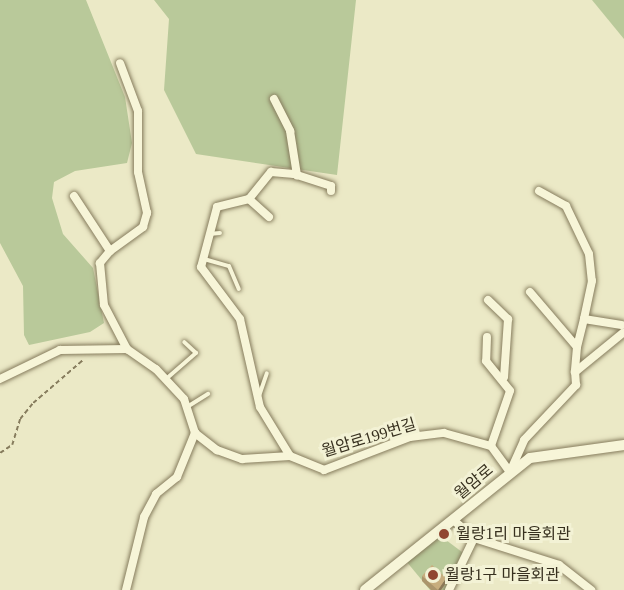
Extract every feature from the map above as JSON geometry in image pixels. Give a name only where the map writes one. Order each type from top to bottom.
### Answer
[{"type":"street","points":[[120,63],[138,111],[138,172],[147,213],[143,227],[110,251],[100,263],[104,304],[128,349],[165,379],[187,408],[195,434],[177,477],[156,494],[144,517],[126,590]]},
{"type":"street","points":[[274,99],[290,131],[297,176]]},
{"type":"street","points":[[290,456],[258,399],[240,319],[201,267],[207,234],[217,207],[249,198],[271,172],[297,176],[331,186],[330,191]]},
{"type":"street","points":[[510,472],[524,440],[576,385],[577,347],[592,281],[589,254],[566,206],[539,191]]},
{"type":"street","points":[[74,196],[110,251]]},
{"type":"street","points":[[249,198],[269,217]]},
{"type":"street","points":[[530,292],[577,347]]},
{"type":"street","points":[[488,300],[508,319],[504,377],[509,402],[491,446],[510,472]]},
{"type":"street","points":[[584,319],[623,329]]},
{"type":"street","points":[[575,372],[623,329]]},
{"type":"street","points":[[487,337],[486,361],[504,377]]},
{"type":"street","points":[[0,379],[60,350],[128,349]]},
{"type":"street","name":"월암로199번길","points":[[195,434],[217,450],[242,459],[290,456],[324,470],[410,437],[444,433],[491,446]]},
{"type":"street","name":"월암로","points":[[365,590],[530,458],[624,445]]},
{"type":"street","points":[[453,520],[474,538],[560,565],[591,590]]},
{"type":"street","points":[[449,590],[474,538]]},
{"type":"lane","points":[[207,234],[220,232]]},
{"type":"lane","points":[[203,259],[229,266],[239,289]]},
{"type":"lane","points":[[165,379],[196,353],[184,342]]},
{"type":"lane","points":[[258,399],[267,373]]},
{"type":"lane","points":[[187,408],[208,394]]},
{"type":"path","points":[[0,453],[12,445],[20,419],[33,403],[90,348]]},
{"type":"green space","points":[[0,0],[86,0],[125,97],[132,143],[127,163],[75,171],[54,182],[52,198],[63,234],[93,268],[104,323],[90,332],[29,345],[24,335],[23,286],[0,243]]},
{"type":"green space","points":[[154,0],[356,0],[337,175],[196,154],[164,90],[169,19]]},
{"type":"green space","points":[[592,0],[624,0],[624,39]]},
{"type":"green space","points":[[438,534],[466,555],[446,590],[430,590],[406,561]]},
{"type":"building","name":"월랑1구 마을회관","points":[[432,565],[446,578],[438,590],[422,576]]},
{"type":"place","name":"월랑1리 마을회관","points":[[444,534]]},
{"type":"place","name":"월랑1구 마을회관","points":[[433,575]]}]
